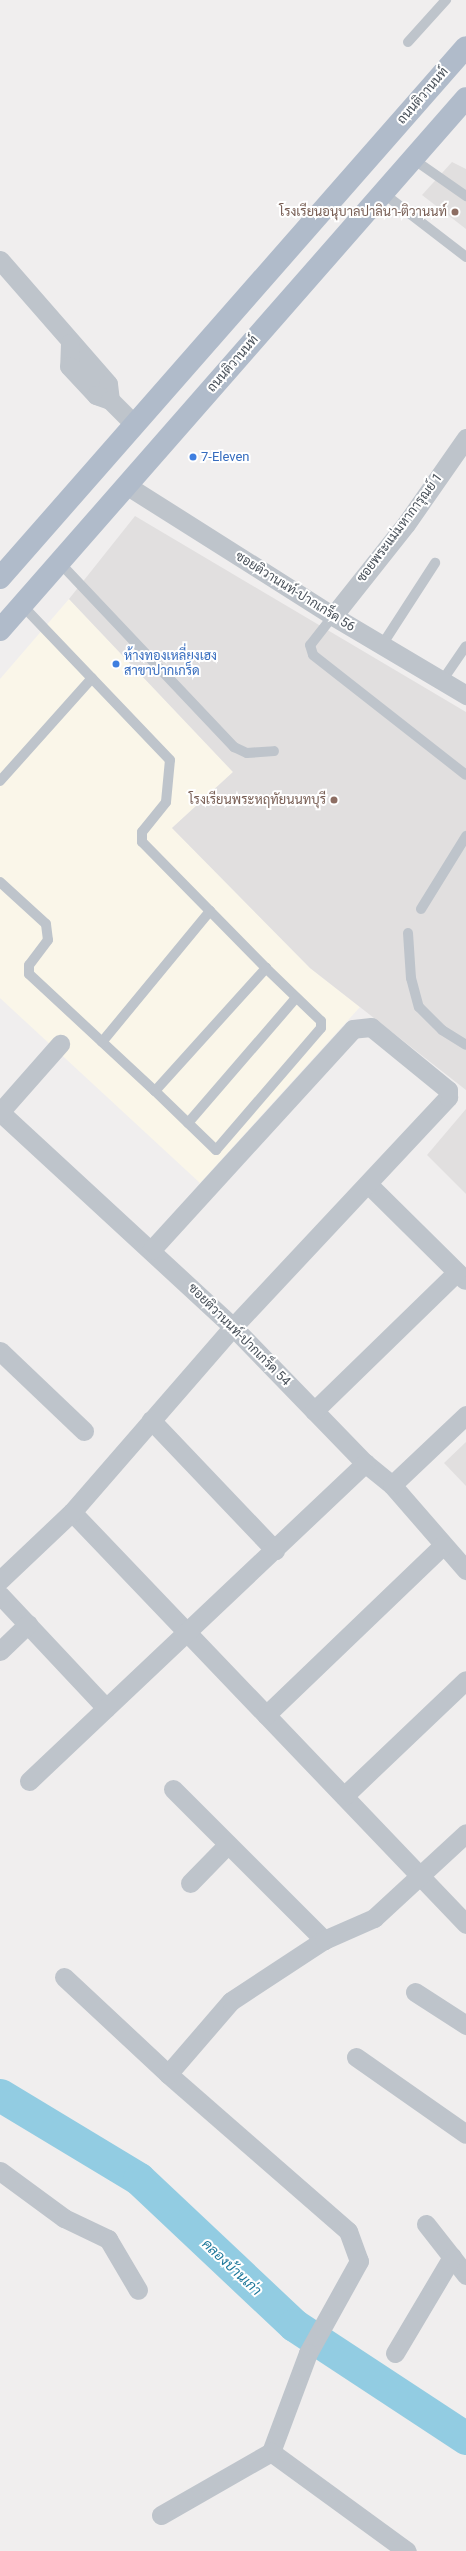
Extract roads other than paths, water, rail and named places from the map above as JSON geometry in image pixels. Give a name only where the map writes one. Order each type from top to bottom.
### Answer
[{"type":"main road","name":"ถนนติวานนท์","points":[[0,578],[466,47]]},
{"type":"main road","name":"ถนนติวานนท์","points":[[0,630],[413,159],[463,107]]},
{"type":"street","points":[[0,260],[70,343],[108,384],[110,400],[134,424]]},
{"type":"street","name":"ซอยพระแม่มหาการุณย์ 1","points":[[333,616],[406,524],[466,438]]},
{"type":"street","name":"ซอยติวานนท์-ปากเกร็ด 56","points":[[126,485],[333,616],[466,695]]},
{"type":"street","points":[[0,1580],[72,1512],[233,1327],[368,1184],[449,1094],[376,1031],[364,1026],[353,1029],[150,1250]]},
{"type":"street","points":[[0,1112],[60,1044]]},
{"type":"street","name":"ซอยติวานนท์-ปากเกร็ด 54","points":[[0,1112],[233,1327],[365,1464],[392,1485],[466,1570]]},
{"type":"street","points":[[314,1411],[461,1276],[368,1184]]},
{"type":"street","points":[[0,1351],[84,1430]]},
{"type":"street","points":[[392,1485],[466,1415]]},
{"type":"street","points":[[151,1420],[275,1550]]},
{"type":"street","points":[[29,1781],[365,1464]]},
{"type":"street","points":[[72,1512],[344,1796],[420,1879],[466,1924]]},
{"type":"street","points":[[266,1715],[443,1545]]},
{"type":"street","points":[[0,1595],[106,1708]]},
{"type":"street","points":[[0,1651],[28,1624]]},
{"type":"street","points":[[344,1796],[466,1680]]},
{"type":"street","points":[[173,1789],[324,1940]]},
{"type":"street","points":[[168,2074],[231,2001],[324,1940],[374,1918],[420,1879],[466,1833]]},
{"type":"street","points":[[190,1883],[228,1844]]},
{"type":"street","points":[[64,1977],[168,2074],[348,2231],[359,2261],[308,2353],[271,2452],[161,2515]]},
{"type":"street","points":[[415,1992],[466,2025]]},
{"type":"street","points":[[356,2057],[466,2134]]},
{"type":"street","points":[[0,2171],[64,2218],[108,2239],[138,2290]]},
{"type":"street","points":[[426,2224],[466,2275]]},
{"type":"street","points":[[395,2353],[452,2257]]},
{"type":"street","points":[[271,2452],[407,2551]]},
{"type":"lane","points":[[408,42],[446,0]]},
{"type":"lane","points":[[413,159],[466,196]]},
{"type":"lane","points":[[383,193],[466,257]]},
{"type":"lane","points":[[59,562],[234,747],[247,753],[274,751]]},
{"type":"lane","points":[[382,645],[435,563]]},
{"type":"lane","points":[[0,882],[46,924],[49,932],[48,940],[29,965],[29,974],[216,1150],[320,1031],[321,1021],[266,968],[142,842],[142,832],[166,802],[170,760],[22,605]]},
{"type":"lane","points":[[333,616],[310,644],[313,655],[466,774]]},
{"type":"lane","points":[[442,681],[466,646]]},
{"type":"lane","points":[[0,781],[92,678]]},
{"type":"lane","points":[[421,909],[466,836]]},
{"type":"lane","points":[[102,1042],[210,911]]},
{"type":"lane","points":[[408,933],[411,978],[419,1007],[442,1030],[466,1045]]},
{"type":"lane","points":[[155,1091],[266,968]]},
{"type":"lane","points":[[188,1123],[296,998]]},
{"type":"waterway","name":"คลองบ้านเก่า","points":[[0,2095],[139,2179],[294,2325],[466,2438]]},
{"type":"place","name":"โรงเรียนอนุบาลปาลินา-ติวานนท์","points":[[455,212]]},
{"type":"place","name":"7-Eleven","points":[[193,457]]},
{"type":"place","name":"ห้างทองเหลี่ยงเฮง สาขาปากเกร็ด","points":[[116,664]]},
{"type":"place","name":"โรงเรียนพระหฤทัยนนทบุรี","points":[[334,800]]}]
